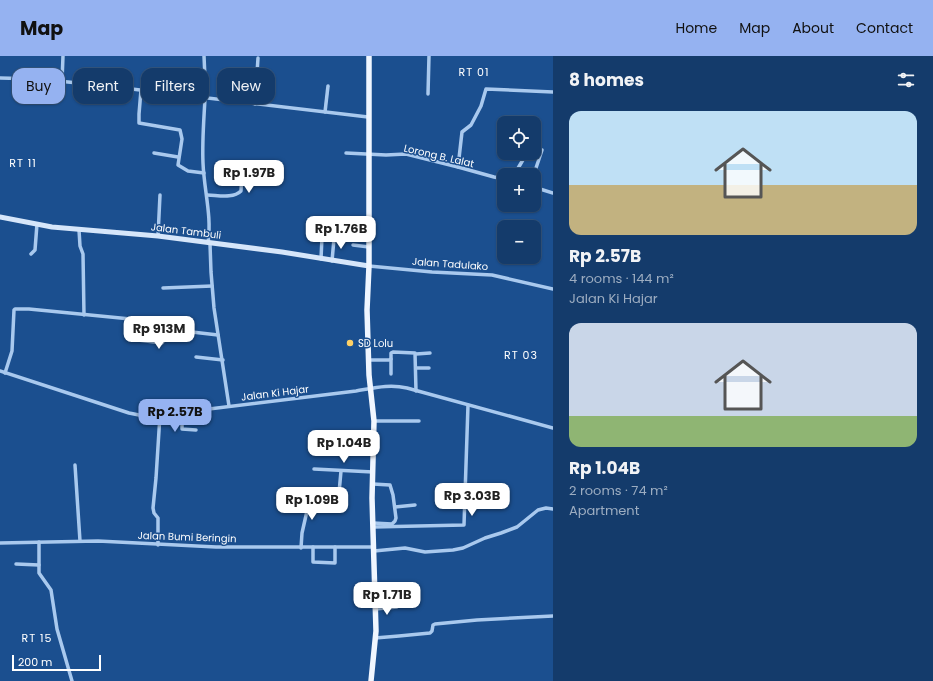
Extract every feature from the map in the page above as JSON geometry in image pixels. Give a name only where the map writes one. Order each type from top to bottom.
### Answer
[{"type":"main road","points":[[369,56],[368,360],[374,421],[373,525],[375,609],[375,638],[371,681]]},
{"type":"street","points":[[63,56],[63,68]]},
{"type":"street","points":[[204,56],[205,68]]},
{"type":"street","points":[[428,94],[429,56]]},
{"type":"street","points":[[257,68],[258,58]]},
{"type":"street","points":[[0,78],[12,79]]},
{"type":"street","points":[[65,81],[141,90],[139,122],[180,130],[182,139],[177,163],[180,168],[191,172],[204,173]]},
{"type":"street","points":[[325,112],[328,86]]},
{"type":"street","points":[[458,167],[462,132],[470,125],[481,106],[486,89],[553,92]]},
{"type":"street","points":[[204,104],[203,163],[209,222],[212,286],[229,406]]},
{"type":"street","points":[[255,104],[368,117]]},
{"type":"street","points":[[536,168],[542,150]]},
{"type":"street","points":[[154,153],[178,157]]},
{"type":"street","name":"Lorong B. Lalat","points":[[346,153],[386,155],[406,154],[497,178]]},
{"type":"street","points":[[207,195],[229,195],[239,193],[241,191],[242,171]]},
{"type":"street","points":[[541,190],[553,193]]},
{"type":"street","points":[[158,236],[160,195]]},
{"type":"street","name":"Jalan Tambuli","points":[[0,217],[79,230],[158,236],[209,244],[282,252],[369,266]]},
{"type":"street","points":[[31,254],[35,250],[37,224]]},
{"type":"street","points":[[79,230],[80,246],[83,254],[84,315]]},
{"type":"street","points":[[321,259],[322,237]]},
{"type":"street","points":[[332,261],[334,239]]},
{"type":"street","points":[[353,245],[369,247]]},
{"type":"street","name":"Jalan Tadulako","points":[[369,266],[432,272],[492,275],[553,289]]},
{"type":"street","points":[[163,288],[212,286]]},
{"type":"street","points":[[5,373],[12,353],[14,309],[24,308],[159,322],[163,323],[166,329],[165,339],[162,343],[130,339]]},
{"type":"street","points":[[166,329],[218,335]]},
{"type":"street","points":[[391,374],[392,352],[414,352],[416,354],[430,352]]},
{"type":"street","points":[[416,354],[416,391]]},
{"type":"street","points":[[196,357],[223,360]]},
{"type":"street","points":[[368,360],[391,359]]},
{"type":"street","points":[[416,368],[429,368]]},
{"type":"street","name":"Jalan Ki Hajar","points":[[0,372],[129,413],[144,416],[382,386],[398,386],[553,428]]},
{"type":"street","points":[[373,525],[464,526],[468,405]]},
{"type":"street","points":[[182,412],[182,429],[196,430]]},
{"type":"street","points":[[158,545],[158,518],[154,513],[153,508],[160,415]]},
{"type":"street","points":[[374,421],[419,421]]},
{"type":"street","points":[[74,465],[80,541]]},
{"type":"street","points":[[314,469],[373,472]]},
{"type":"street","points":[[339,493],[341,471]]},
{"type":"street","points":[[373,484],[390,485],[395,507],[395,520],[393,524],[373,525]]},
{"type":"street","points":[[301,548],[302,533],[307,511],[307,494]]},
{"type":"street","points":[[395,507],[415,505]]},
{"type":"street","name":"Jalan Bumi Beringin","points":[[0,543],[80,541],[236,548],[405,548],[425,552],[463,548],[485,538],[517,527],[538,510],[553,509]]},
{"type":"street","points":[[38,542],[39,573],[51,590],[57,629],[72,681]]},
{"type":"street","points":[[312,548],[312,562],[335,562],[335,547]]},
{"type":"street","points":[[16,564],[39,565]]},
{"type":"street","points":[[375,609],[397,607]]},
{"type":"street","points":[[375,638],[430,633],[433,625],[435,624],[553,616]]},
{"type":"place","name":"SD Lolu","points":[[350,343]]},
{"type":"district","name":"RT 01","points":[[474,72]]},
{"type":"district","name":"RT 11","points":[[23,163]]},
{"type":"district","name":"RT 03","points":[[521,355]]},
{"type":"district","name":"RT 15","points":[[37,638]]}]
